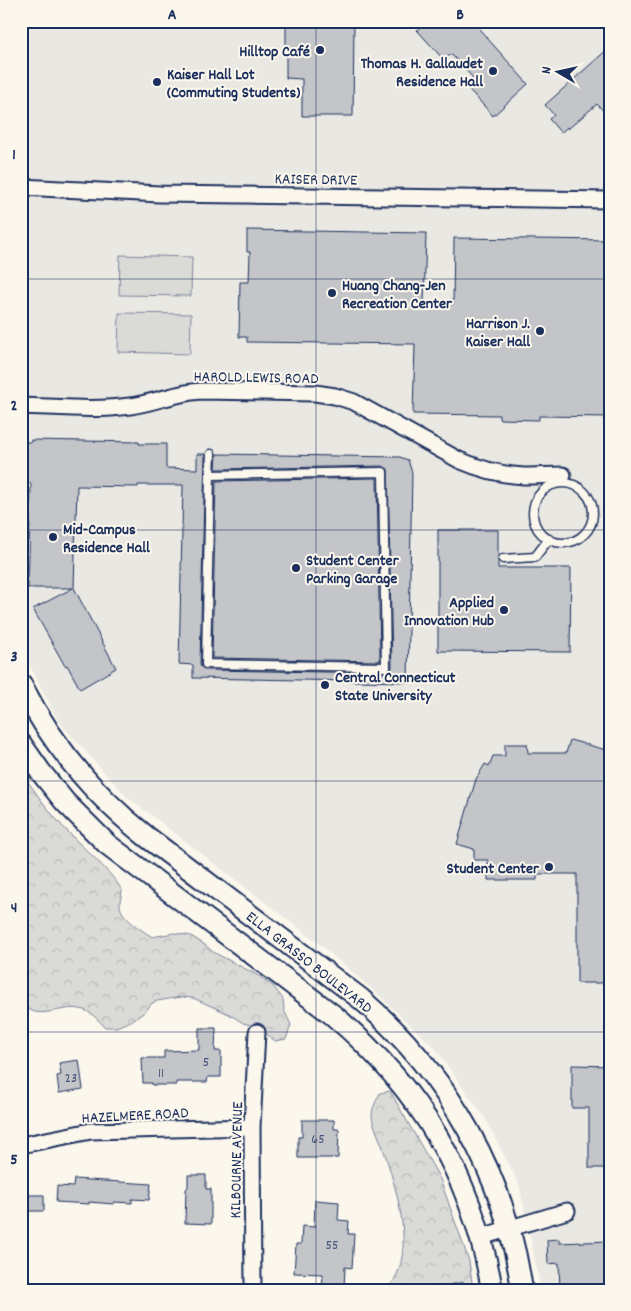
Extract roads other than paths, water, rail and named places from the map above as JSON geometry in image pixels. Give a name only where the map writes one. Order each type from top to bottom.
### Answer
[{"type":"main road","name":"ELLA GRASSO BOULEVARD","points":[[21,684],[57,743],[110,805],[142,833],[376,1012],[403,1039],[458,1111],[479,1149],[496,1189],[509,1228],[522,1290]]},
{"type":"main road","name":"ELLA GRASSO BOULEVARD","points":[[21,744],[56,791],[97,834],[332,1015],[382,1061],[410,1094],[451,1160],[465,1190],[481,1237],[492,1290]]},
{"type":"main road","points":[[256,957],[274,933]]},
{"type":"main road","points":[[276,972],[293,948]]},
{"type":"street","name":"KAISER DRIVE","points":[[21,187],[160,194],[610,200]]},
{"type":"street","name":"HAROLD LEWIS ROAD","points":[[21,406],[121,407],[139,405],[183,393],[202,391],[315,393],[335,396],[354,402],[459,460],[485,470],[563,479]]},
{"type":"street","name":"KILBOURNE AVENUE","points":[[252,1290],[252,1126],[257,1032]]},
{"type":"street","name":"HAZELMERE ROAD","points":[[21,1144],[91,1131],[252,1126]]},
{"type":"street","points":[[481,1237],[567,1211]]},
{"type":"lane","points":[[210,475],[383,472],[386,667],[206,664],[210,475],[211,454]]},
{"type":"lane","points":[[563,479],[586,494],[592,508],[592,518],[589,527],[576,540],[557,542],[548,539],[541,533],[533,517],[537,497],[544,490],[563,479]]},
{"type":"lane","points":[[503,559],[535,557],[548,539]]},
{"type":"waterway","points":[[435,1290],[462,1284]]},
{"type":"place","name":"Hilltop Café","points":[[320,50]]},
{"type":"place","name":"Thomas H. Gallaudet Residence Hall","points":[[493,71]]},
{"type":"place","name":"Kaiser Hall Lot (Commuting Students)","points":[[157,82]]},
{"type":"place","name":"Huang Chang-Jen Recreation Center","points":[[332,293]]},
{"type":"place","name":"Harrison J. Kaiser Hall","points":[[540,331]]},
{"type":"place","name":"Mid-Campus Residence Hall","points":[[53,537]]},
{"type":"place","name":"Student Center Parking Garage","points":[[296,568]]},
{"type":"place","name":"Applied Innovation Hub","points":[[504,610]]},
{"type":"place","name":"Central Connecticut State University","points":[[325,685]]},
{"type":"place","name":"Student Center","points":[[549,867]]}]
